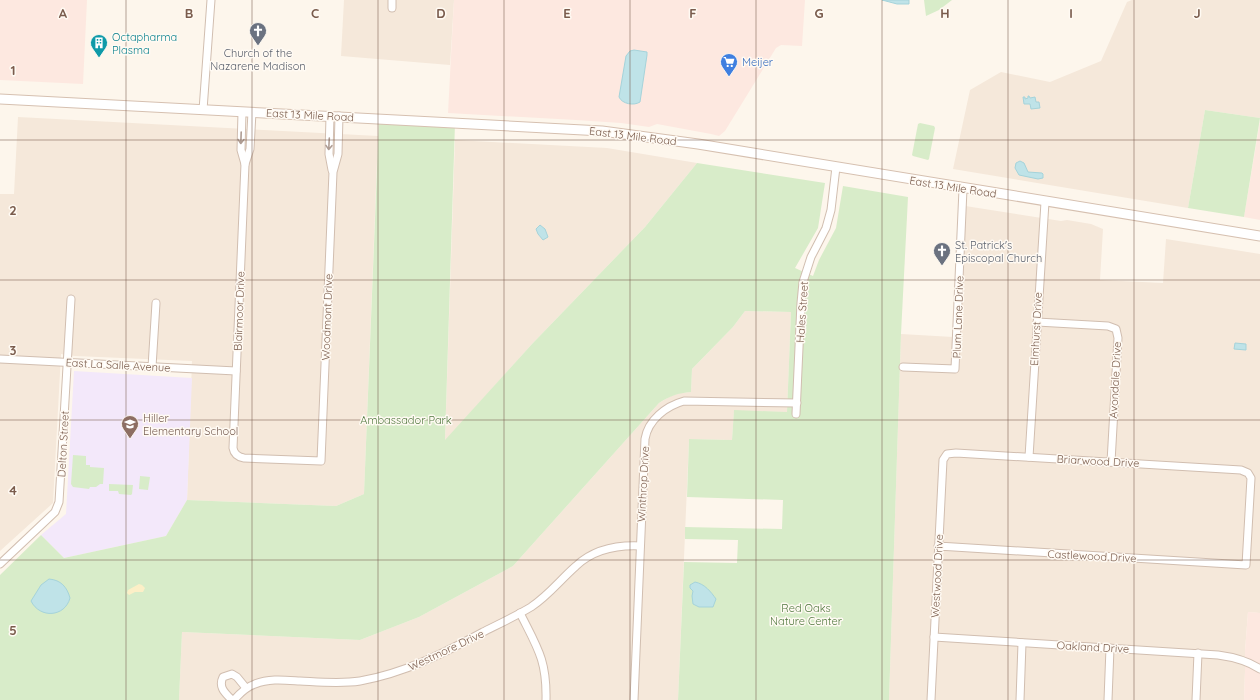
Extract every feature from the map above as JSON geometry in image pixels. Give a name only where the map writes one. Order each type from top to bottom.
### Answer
[{"type":"main road","name":"East 13 Mile Road","points":[[0,99],[602,131],[698,144],[963,189],[1260,236]]},
{"type":"street","points":[[203,110],[211,0]]},
{"type":"street","points":[[392,0],[392,8]]},
{"type":"street","name":"Blairmoor Drive","points":[[238,456],[235,453],[234,448],[245,164],[241,150],[247,112]]},
{"type":"street","name":"Woodmont Drive","points":[[238,456],[244,458],[321,461],[333,172],[329,154],[335,116]]},
{"type":"street","name":"Hales Street","points":[[796,414],[803,282],[809,263],[823,236],[827,224],[831,210],[836,167]]},
{"type":"street","name":"Plum Lane Drive","points":[[904,367],[955,369],[963,189]]},
{"type":"street","name":"Elmhurst Drive","points":[[1029,457],[1045,202]]},
{"type":"street","name":"Delton Street","points":[[0,564],[55,512],[58,506],[71,299]]},
{"type":"street","points":[[152,367],[156,304]]},
{"type":"street","name":"Avondale Drive","points":[[1037,322],[1108,326],[1116,329],[1118,338],[1111,462]]},
{"type":"street","name":"East La Salle Avenue","points":[[0,359],[236,371]]},
{"type":"street","name":"Winthrop Drive","points":[[634,700],[646,432],[652,422],[666,408],[684,401],[797,403]]},
{"type":"street","name":"Briarwood Drive","points":[[947,454],[954,453],[1029,457],[1241,470],[1248,473],[1251,478],[1246,565]]},
{"type":"street","name":"Westwood Drive","points":[[931,700],[943,460],[947,454]]},
{"type":"street","name":"Westmore Drive","points":[[233,700],[246,688],[271,680],[356,681],[386,676],[418,665],[520,613],[548,594],[576,566],[590,556],[602,550],[612,548],[640,546]]},
{"type":"street","name":"Castlewood Drive","points":[[938,546],[1246,565]]},
{"type":"street","points":[[520,613],[538,646],[543,662],[546,679],[546,700]]},
{"type":"street","name":"Oakland Drive","points":[[934,637],[1229,657],[1252,664],[1260,669]]},
{"type":"street","points":[[1020,700],[1022,643]]},
{"type":"street","points":[[1108,700],[1110,648]]},
{"type":"street","points":[[1196,700],[1198,654]]},
{"type":"street","name":"Oakland Drive","points":[[1252,664],[1260,664]]},
{"type":"street","points":[[233,700],[221,688],[220,684],[223,677],[232,674],[237,677],[246,688]]},
{"type":"shaded area","points":[[0,0],[87,0],[83,84],[0,80]]},
{"type":"shaded area","points":[[344,0],[454,0],[450,65],[341,56]]},
{"type":"shaded area","points":[[454,0],[805,0],[802,46],[781,45],[776,48],[725,131],[719,136],[657,124],[649,127],[621,123],[448,113]]},
{"type":"shaded area","points":[[1132,0],[1260,0],[1260,118],[1205,110],[1188,208],[953,169],[970,90],[1001,72],[1050,82],[1101,61],[1127,2]]},
{"type":"shaded area","points":[[18,117],[378,136],[364,494],[336,506],[187,500],[192,361],[75,356],[61,354],[53,503],[0,551],[0,194],[14,194]]},
{"type":"shaded area","points":[[1260,121],[1260,220],[1244,217]]},
{"type":"shaded area","points":[[455,140],[607,148],[697,163],[645,227],[532,344],[445,441]]},
{"type":"shaded area","points":[[959,205],[1061,221],[1067,220],[1091,224],[1103,229],[1100,280],[1163,283],[1166,239],[1260,254],[1260,613],[1248,612],[1245,651],[1244,700],[889,700],[901,334],[953,337]]},
{"type":"shaded area","points":[[745,311],[791,312],[787,412],[734,411],[732,440],[689,439],[678,700],[179,700],[182,632],[360,640],[419,617],[513,566],[659,403],[671,396],[691,392],[692,369],[733,327]]},
{"type":"shaded area","name":"Hiller Elementary School","points":[[74,371],[192,378],[187,500],[166,536],[64,558],[41,535],[66,514]]},
{"type":"shaded area","points":[[1248,612],[1260,613],[1260,700],[1244,700],[1245,651]]},
{"type":"green space","points":[[924,0],[952,0],[939,10],[926,16]]},
{"type":"green space","points":[[1205,110],[1260,118],[1244,217],[1188,208]]},
{"type":"green space","points":[[379,119],[455,123],[445,440],[532,344],[645,227],[697,163],[825,183],[818,228],[795,268],[813,276],[819,260],[836,228],[843,186],[908,197],[901,334],[889,700],[678,700],[684,562],[737,563],[738,540],[685,539],[685,527],[782,529],[783,500],[687,497],[689,439],[732,440],[734,410],[787,412],[791,312],[745,311],[733,327],[692,369],[691,392],[674,395],[659,403],[513,566],[419,617],[360,640],[182,632],[179,700],[0,700],[0,575],[41,535],[64,558],[166,536],[187,500],[336,506],[364,494]]},
{"type":"green space","points":[[920,123],[934,126],[935,128],[928,160],[912,155],[918,124]]},
{"type":"green space","points":[[73,455],[86,456],[86,465],[90,465],[90,467],[104,468],[103,484],[96,487],[90,487],[89,489],[73,487],[71,484]]},
{"type":"green space","points":[[140,476],[150,477],[148,490],[139,489]]},
{"type":"green space","points":[[109,484],[133,485],[132,494],[119,494],[118,491],[109,491]]},
{"type":"sand","points":[[139,584],[145,588],[143,592],[135,592],[129,595],[127,593],[128,590]]},
{"type":"water","points":[[882,0],[909,0],[909,4],[897,4]]},
{"type":"water","points":[[634,50],[647,52],[647,55],[640,102],[632,104],[625,103],[619,97],[626,56],[630,51]]},
{"type":"water","points":[[1028,96],[1030,98],[1035,97],[1036,102],[1039,102],[1040,108],[1031,109],[1030,104],[1024,104],[1023,97],[1025,97],[1025,99],[1028,98]]},
{"type":"water","points":[[1020,161],[1024,163],[1028,172],[1042,173],[1043,178],[1038,179],[1019,175],[1015,168],[1016,163]]},
{"type":"water","points":[[540,225],[545,229],[548,237],[543,240],[536,229]]},
{"type":"water","points":[[1235,343],[1246,344],[1246,350],[1234,349]]},
{"type":"water","points":[[49,579],[57,581],[63,585],[70,598],[63,609],[58,612],[46,613],[40,611],[31,601],[41,585]]},
{"type":"water","points":[[695,582],[705,586],[716,599],[713,607],[699,607],[693,604],[693,591],[690,588],[690,585]]},
{"type":"place","name":"Church of the Nazarene Madison","points":[[258,46]]},
{"type":"place","name":"Octapharma Plasma","points":[[99,58]]},
{"type":"place","name":"Meijer","points":[[729,77]]},
{"type":"place","name":"St. Patrick's Episcopal Church","points":[[942,266]]},
{"type":"place","name":"Hiller Elementary School","points":[[130,439]]},
{"type":"park label","name":"Ambassador Park","points":[[406,420]]},
{"type":"park label","name":"Red Oaks Nature Center","points":[[806,614]]}]
